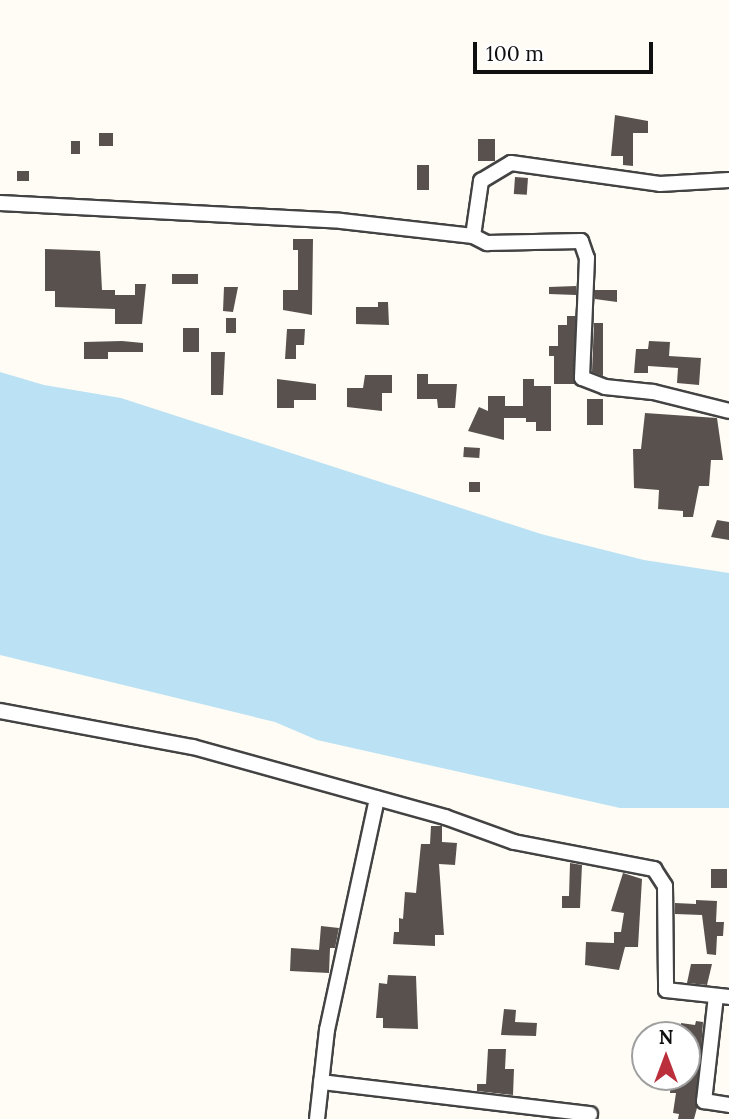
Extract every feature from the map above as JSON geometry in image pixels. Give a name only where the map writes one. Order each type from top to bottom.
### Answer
[{"type":"street","points":[[473,236],[481,181],[511,163],[660,184],[729,180]]},
{"type":"street","points":[[0,203],[341,221],[473,236],[487,243],[581,241],[587,258],[582,378],[605,387],[653,393],[729,411]]},
{"type":"street","points":[[0,711],[193,747],[377,798],[514,842],[654,869],[665,886],[666,990],[722,997],[704,1101],[729,1105]]},
{"type":"street","points":[[317,1119],[340,962],[377,798]]},
{"type":"street","points":[[321,1082],[590,1114]]},
{"type":"water","points":[[0,372],[44,385],[121,398],[541,534],[644,560],[729,573],[729,808],[620,808],[317,740],[275,722],[0,655]]},
{"type":"building","points":[[615,115],[648,121],[648,133],[633,133],[633,166],[623,165],[623,156],[611,156]]},
{"type":"building","points":[[99,133],[113,133],[113,146],[99,146]]},
{"type":"building","points":[[478,139],[495,139],[495,161],[478,161]]},
{"type":"building","points":[[71,141],[80,141],[80,154],[71,154]]},
{"type":"building","points":[[417,165],[429,165],[429,190],[417,190]]},
{"type":"building","points":[[17,171],[29,171],[29,181],[17,181]]},
{"type":"building","points":[[515,177],[528,178],[527,195],[514,194]]},
{"type":"building","points":[[293,239],[313,239],[312,315],[283,310],[283,290],[298,290],[298,250],[293,250]]},
{"type":"building","points":[[45,249],[100,251],[102,290],[115,290],[115,295],[135,295],[135,284],[146,284],[142,324],[115,324],[115,309],[55,307],[55,291],[45,291]]},
{"type":"building","points":[[172,274],[198,274],[198,284],[172,284]]},
{"type":"building","points":[[576,286],[576,295],[549,294],[549,287]]},
{"type":"building","points":[[224,287],[238,287],[233,312],[223,311]]},
{"type":"building","points":[[595,290],[617,290],[617,302],[595,299]]},
{"type":"building","points":[[378,302],[388,302],[389,325],[356,324],[356,307],[378,307]]},
{"type":"building","points":[[567,316],[575,316],[575,384],[554,384],[554,356],[549,356],[549,346],[558,346],[558,325],[567,325]]},
{"type":"building","points":[[226,318],[236,318],[236,333],[226,333]]},
{"type":"building","points":[[594,323],[603,323],[603,376],[592,372]]},
{"type":"building","points":[[183,328],[199,328],[199,352],[183,352]]},
{"type":"building","points":[[287,329],[305,329],[304,345],[296,345],[296,359],[285,359]]},
{"type":"building","points":[[649,341],[670,342],[669,356],[701,358],[699,385],[677,383],[678,368],[648,366],[648,373],[634,373],[636,349],[648,349]]},
{"type":"building","points":[[84,342],[143,343],[143,352],[108,352],[108,359],[84,359]]},
{"type":"building","points":[[211,352],[225,352],[223,395],[211,395]]},
{"type":"building","points":[[417,374],[428,374],[428,384],[457,384],[455,408],[438,408],[437,399],[417,399]]},
{"type":"building","points":[[365,375],[392,375],[392,393],[382,393],[382,411],[347,407],[347,388],[363,388]]},
{"type":"building","points":[[277,379],[316,384],[316,400],[294,400],[294,408],[277,408]]},
{"type":"building","points":[[523,379],[534,379],[534,386],[551,386],[551,431],[536,431],[536,422],[526,422],[526,418],[504,418],[504,440],[468,431],[479,407],[488,411],[488,396],[505,396],[505,406],[523,406]]},
{"type":"building","points":[[587,399],[603,399],[603,425],[587,425]]},
{"type":"building","points":[[645,413],[717,418],[723,460],[711,460],[709,486],[699,486],[693,517],[683,517],[683,511],[658,509],[659,490],[634,488],[633,449],[641,449]]},
{"type":"building","points":[[464,447],[480,448],[479,458],[463,457]]},
{"type":"building","points":[[469,482],[480,482],[480,492],[469,492]]},
{"type":"building","points":[[717,520],[729,522],[729,540],[711,537]]},
{"type":"building","points":[[431,826],[442,826],[442,842],[457,843],[455,865],[439,864],[444,935],[435,935],[435,946],[393,944],[394,932],[399,932],[399,918],[403,919],[405,892],[416,893],[421,844],[430,844]]},
{"type":"building","points":[[570,863],[582,865],[580,908],[562,908],[562,896],[569,896]]},
{"type":"building","points":[[711,869],[727,869],[727,888],[711,888]]},
{"type":"building","points":[[623,873],[642,879],[638,947],[625,947],[619,970],[585,965],[586,942],[614,943],[614,932],[621,932],[624,913],[611,911]]},
{"type":"building","points":[[696,900],[717,901],[716,922],[724,922],[723,936],[717,936],[716,955],[707,954],[702,915],[675,914],[675,903],[696,904]]},
{"type":"building","points":[[321,926],[339,928],[335,948],[330,948],[329,973],[290,971],[291,948],[319,950]]},
{"type":"building","points":[[691,964],[712,964],[707,985],[687,983]]},
{"type":"building","points":[[388,975],[416,976],[418,1029],[383,1028],[383,1018],[376,1018],[379,983],[387,984]]},
{"type":"building","points":[[504,1009],[516,1010],[515,1022],[537,1023],[536,1036],[501,1035]]},
{"type":"building","points":[[488,1049],[506,1049],[505,1069],[514,1069],[513,1095],[477,1091],[477,1084],[486,1084]]},
{"type":"building","points":[[698,1091],[694,1119],[678,1119],[679,1114],[673,1113],[676,1093],[670,1093]]}]
